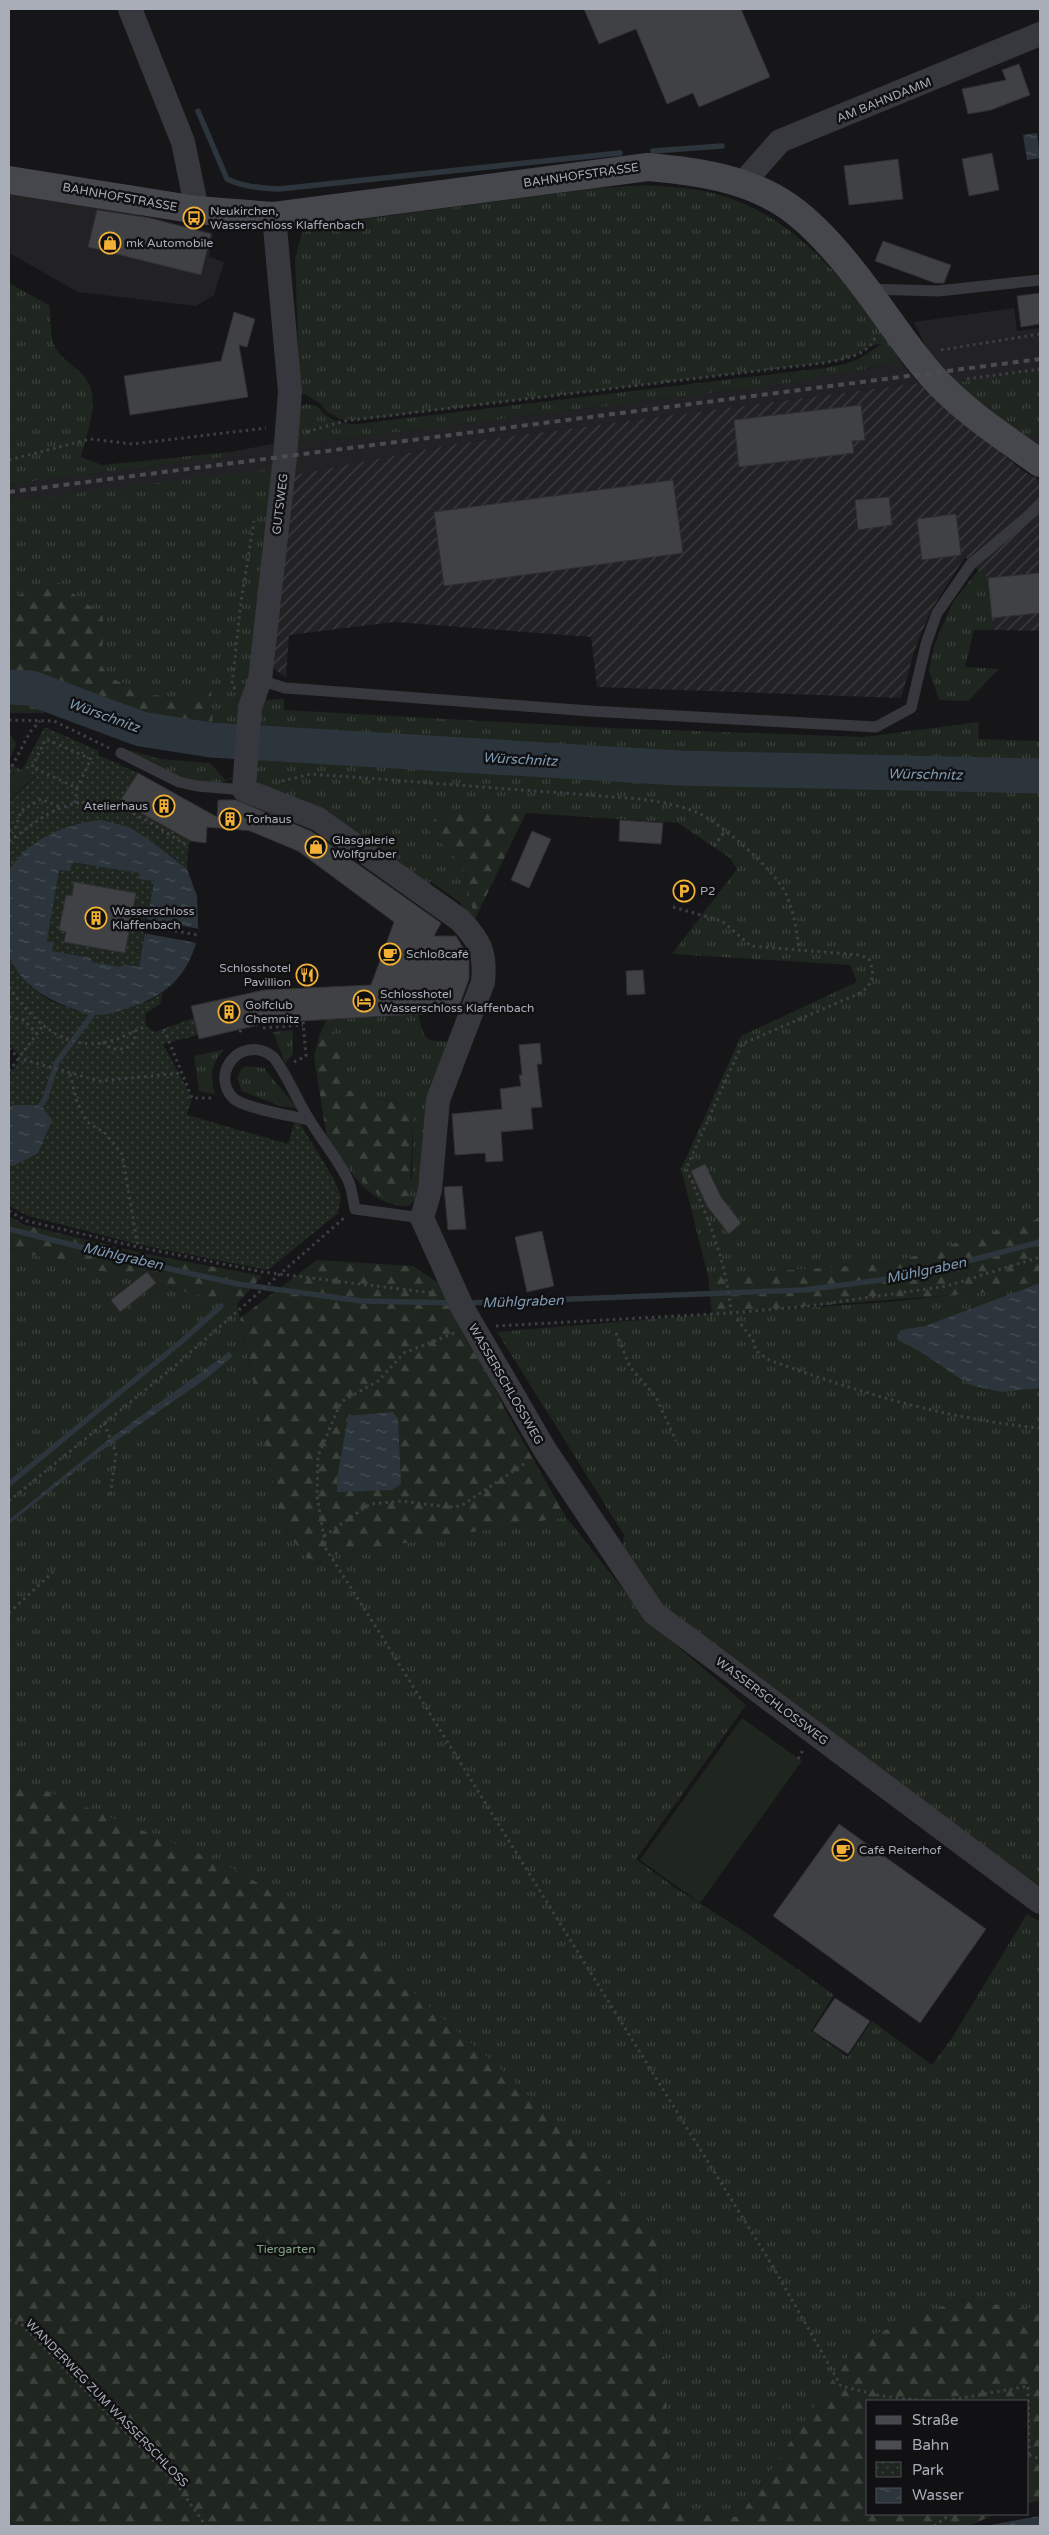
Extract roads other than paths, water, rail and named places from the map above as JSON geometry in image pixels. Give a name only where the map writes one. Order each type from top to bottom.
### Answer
[{"type":"main road","name":"BAHNHOFSTRASSE","points":[[9,180],[197,210],[274,216],[648,167],[689,170],[742,184],[789,206],[832,246],[867,289],[888,321],[938,383],[982,422],[1040,463]]},
{"type":"street","points":[[130,9],[183,142],[197,210]]},
{"type":"street","name":"AM BAHNDAMM","points":[[742,184],[780,141],[1040,34]]},
{"type":"street","name":"GUTSWEG","points":[[249,785],[250,707],[260,680],[288,431],[290,392],[274,216]]},
{"type":"street","points":[[249,785],[318,819],[460,920],[477,938],[485,962],[482,982],[438,1100],[430,1190],[422,1218]]},
{"type":"street","name":"WASSERSCHLOSSWEG","points":[[422,1218],[465,1311],[545,1450],[654,1612],[1040,1902]]},
{"type":"lane","points":[[867,289],[938,291],[1040,280]]},
{"type":"lane","points":[[260,680],[285,688],[590,711],[876,727],[911,708],[926,644],[937,613],[971,564],[1040,506]]},
{"type":"lane","points":[[121,754],[179,782],[197,786],[249,785]]},
{"type":"lane","points":[[309,1120],[244,1104],[233,1098],[227,1088],[225,1076],[227,1065],[235,1055],[246,1051],[262,1051],[274,1058],[309,1120],[348,1180],[355,1209],[422,1218]]},
{"type":"water","points":[[1037,133],[1040,158],[1027,160],[1023,135]]},
{"type":"water","points":[[101,820],[129,827],[151,841],[187,869],[197,896],[198,928],[200,929],[192,955],[186,966],[180,976],[162,993],[136,1005],[103,1015],[88,1014],[44,996],[20,974],[9,955],[7,945],[9,910],[7,883],[10,869],[18,858],[38,841],[62,829]],"holes":[[[72,862],[139,873],[139,879],[154,881],[139,967],[123,964],[122,967],[91,962],[91,958],[52,951],[54,943],[47,941],[59,870],[70,871]]]},
{"type":"water","points":[[41,1105],[52,1120],[38,1153],[13,1166],[9,1165],[9,1106]]},
{"type":"water","points":[[1040,1283],[1040,1388],[1002,1392],[970,1385],[921,1352],[898,1340],[897,1335],[901,1330],[925,1326]]},
{"type":"water","points":[[229,1352],[233,1356],[207,1378],[97,1454],[9,1524],[9,1520],[104,1443]]},
{"type":"water","points":[[393,1412],[398,1419],[401,1484],[392,1490],[337,1492],[337,1479],[348,1416]]},
{"type":"water","points":[[1040,2516],[1040,2526],[987,2526],[990,2525]]},
{"type":"waterway","points":[[198,111],[227,179],[259,188],[279,189],[620,153]]},
{"type":"waterway","points":[[653,151],[722,146]]},
{"type":"waterway","name":"Würschnitz","points":[[9,687],[31,688],[141,729],[211,740],[679,768],[1040,776]]},
{"type":"waterway","points":[[41,1105],[45,1099],[57,1062],[92,1015]]},
{"type":"waterway","name":"Mühlgraben","points":[[9,1229],[152,1265],[238,1284],[362,1301],[454,1303]]},
{"type":"waterway","name":"Mühlgraben","points":[[466,1303],[804,1290],[911,1276],[1040,1242]]},
{"type":"waterway","points":[[9,1484],[182,1341],[221,1306]]},
{"type":"railway","points":[[9,492],[1040,359]]},
{"type":"place","name":"Neukirchen, Wasserschloss Klaffenbach","points":[[194,218]]},
{"type":"place","name":"mk Automobile","points":[[110,243]]},
{"type":"place","name":"Atelierhaus","points":[[164,806]]},
{"type":"place","name":"Torhaus","points":[[230,819]]},
{"type":"place","name":"Glasgalerie Wolfgruber","points":[[316,847]]},
{"type":"place","name":"P2","points":[[684,891]]},
{"type":"place","name":"Wasserschloss Klaffenbach","points":[[96,918]]},
{"type":"place","name":"Schloßcafé","points":[[390,954]]},
{"type":"place","name":"Schlosshotel Pavillion","points":[[307,975]]},
{"type":"place","name":"Schlosshotel Wasserschloss Klaffenbach","points":[[364,1001]]},
{"type":"place","name":"Golfclub Chemnitz","points":[[229,1012]]},
{"type":"place","name":"Café Reiterhof","points":[[843,1850]]},
{"type":"park label","name":"Tiergarten","points":[[286,2249]]}]
